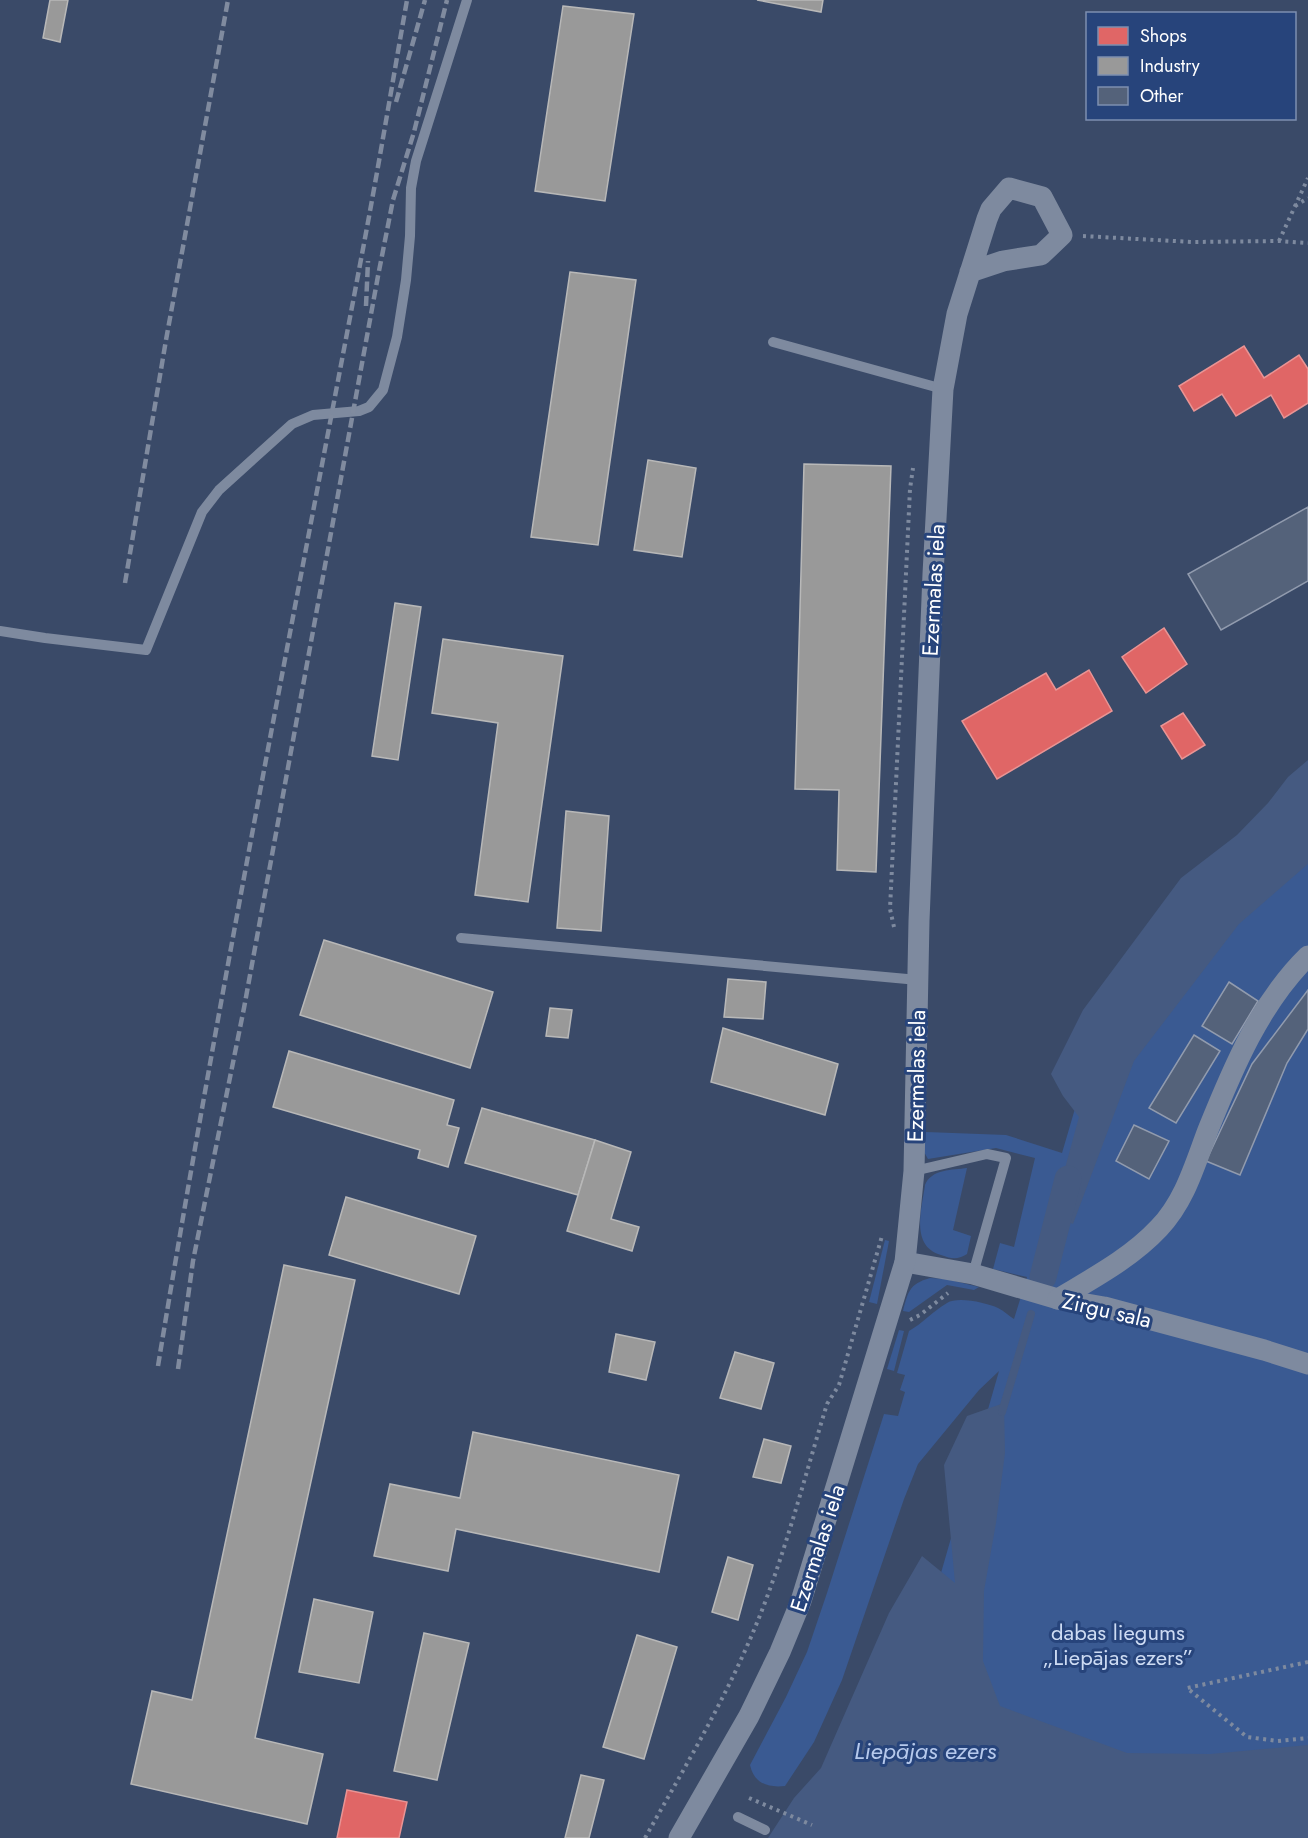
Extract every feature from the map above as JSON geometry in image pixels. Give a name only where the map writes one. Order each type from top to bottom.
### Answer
[{"type":"street","name":"Ezermalas iela","points":[[679,1838],[749,1716],[780,1652],[801,1601],[905,1262],[914,1171],[918,980],[933,574],[943,389],[957,314],[991,209],[1008,188],[1042,196],[1062,235]]},
{"type":"street","points":[[970,272],[1003,261],[1041,255],[1062,235]]},
{"type":"street","points":[[1058,1299],[1122,1260],[1160,1228],[1182,1197],[1214,1117],[1256,1024],[1294,970],[1308,956]]},
{"type":"street","name":"Zirgu sala","points":[[905,1262],[973,1274],[1058,1299],[1104,1307],[1308,1364]]},
{"type":"lane","points":[[0,631],[146,650],[202,512],[219,490],[292,424],[313,416],[359,411],[369,407],[383,390],[397,337],[406,280],[411,188],[416,161],[467,0]]},
{"type":"lane","points":[[773,342],[943,389]]},
{"type":"lane","points":[[461,938],[918,980]]},
{"type":"lane","points":[[914,1171],[987,1154],[1006,1158],[973,1274]]},
{"type":"lane","points":[[738,1817],[765,1830]]},
{"type":"path","points":[[1279,241],[1308,178]]},
{"type":"path","points":[[1295,207],[1308,198]]},
{"type":"path","points":[[1062,235],[1192,242],[1308,243]]},
{"type":"path","points":[[901,1319],[909,1321],[920,1315],[942,1296],[959,1292]]},
{"type":"path","points":[[645,1838],[720,1706],[752,1635],[785,1543],[827,1404],[838,1385],[861,1309]]},
{"type":"path","points":[[1308,1662],[1186,1688],[1247,1737],[1278,1741],[1308,1738]]},
{"type":"path","points":[[749,1798],[812,1826]]},
{"type":"green space","name":"dabas liegums „Liepājas ezers”","points":[[1308,821],[1308,1838],[891,1747],[999,1371],[979,1390],[918,1464],[842,1680],[814,1742],[785,1786],[762,1783],[755,1776],[750,1765],[807,1652],[884,1414],[898,1416],[905,1392],[900,1390],[905,1375],[897,1373],[909,1331],[942,1306],[958,1300],[993,1306],[1014,1319],[1027,1277],[993,1269],[1000,1243],[1014,1247],[1035,1158],[996,1148],[928,1159],[924,1152],[926,1132],[1006,1135],[1062,1153],[1086,1071]]},
{"type":"green space","points":[[967,1168],[953,1230],[971,1236],[967,1254],[951,1258],[931,1250],[925,1244],[920,1225],[925,1185],[937,1173]]},
{"type":"green space","points":[[885,1240],[889,1241],[877,1304],[869,1302]]},
{"type":"green space","points":[[930,1278],[946,1279],[979,1287],[974,1290],[947,1285],[909,1312],[903,1311],[910,1290],[918,1283]]},
{"type":"green space","points":[[899,1330],[904,1331],[894,1371],[887,1369]]},
{"type":"water","points":[[1308,760],[1308,864],[1239,924],[1134,1061],[1073,1224],[1063,1220],[1054,1208],[1079,1117],[1063,1096],[1051,1074],[1083,1010],[1181,878],[1237,835],[1268,803],[1288,777]]},
{"type":"water","name":"Liepājas ezers","points":[[1004,1403],[1005,1453],[984,1591],[983,1661],[1000,1706],[1127,1753],[1210,1754],[1308,1745],[1308,1838],[768,1838],[794,1798],[821,1768],[889,1613],[922,1556],[955,1583],[944,1465],[967,1416]]},
{"type":"building: Shops","points":[[1244,346],[1264,378],[1299,355],[1308,369],[1308,403],[1284,418],[1271,395],[1236,416],[1222,394],[1194,411],[1179,386]]},
{"type":"building: Shops","points":[[1164,628],[1187,664],[1146,693],[1122,657]]},
{"type":"building: Shops","points":[[1089,670],[1112,711],[997,779],[962,721],[1046,673],[1056,690]]},
{"type":"building: Shops","points":[[1183,713],[1205,745],[1182,759],[1161,726]]},
{"type":"building: Shops","points":[[347,1790],[407,1802],[399,1838],[337,1838]]},
{"type":"building: Industry","points":[[50,0],[68,0],[60,42],[43,38]]},
{"type":"building: Industry","points":[[757,0],[823,0],[821,12]]},
{"type":"building: Industry","points":[[563,6],[634,14],[605,201],[535,191]]},
{"type":"building: Industry","points":[[570,272],[636,280],[598,545],[531,537]]},
{"type":"building: Industry","points":[[648,460],[696,468],[682,557],[634,550]]},
{"type":"building: Industry","points":[[804,464],[891,466],[876,872],[837,870],[839,790],[795,789]]},
{"type":"building: Industry","points":[[395,603],[421,607],[398,760],[372,756]]},
{"type":"building: Industry","points":[[443,639],[563,656],[528,902],[475,895],[498,723],[432,713]]},
{"type":"building: Industry","points":[[566,811],[609,816],[601,931],[557,928]]},
{"type":"building: Industry","points":[[324,940],[493,992],[470,1068],[300,1015]]},
{"type":"building: Industry","points":[[728,979],[766,982],[763,1019],[724,1017]]},
{"type":"building: Industry","points":[[550,1008],[572,1010],[568,1038],[546,1036]]},
{"type":"building: Industry","points":[[723,1028],[838,1064],[825,1115],[711,1082]]},
{"type":"building: Industry","points":[[289,1051],[454,1100],[447,1125],[459,1128],[448,1167],[418,1158],[420,1150],[273,1107]]},
{"type":"building: Industry","points":[[482,1108],[595,1140],[578,1195],[465,1163]]},
{"type":"building: Industry","points":[[595,1140],[631,1152],[611,1219],[639,1227],[632,1251],[567,1231]]},
{"type":"building: Industry","points":[[346,1197],[476,1236],[459,1294],[329,1255]]},
{"type":"building: Industry","points":[[284,1265],[355,1280],[255,1738],[323,1754],[307,1824],[131,1784],[152,1691],[192,1700]]},
{"type":"building: Industry","points":[[616,1334],[655,1342],[646,1380],[609,1372]]},
{"type":"building: Industry","points":[[735,1352],[774,1363],[761,1409],[720,1398]]},
{"type":"building: Industry","points":[[473,1432],[679,1475],[659,1572],[456,1529],[448,1571],[374,1556],[390,1484],[460,1498]]},
{"type":"building: Industry","points":[[764,1439],[791,1446],[781,1483],[753,1477]]},
{"type":"building: Industry","points":[[728,1557],[753,1565],[738,1620],[712,1612]]},
{"type":"building: Industry","points":[[314,1599],[373,1612],[359,1683],[299,1672]]},
{"type":"building: Industry","points":[[424,1633],[469,1643],[437,1780],[394,1771]]},
{"type":"building: Industry","points":[[637,1635],[677,1647],[644,1759],[603,1747]]},
{"type":"building: Industry","points":[[581,1775],[604,1780],[589,1838],[565,1838]]},
{"type":"building: Other","points":[[1308,507],[1308,581],[1221,630],[1188,574]]},
{"type":"building: Other","points":[[1229,982],[1258,1001],[1232,1044],[1202,1026]]},
{"type":"building: Other","points":[[1308,990],[1308,1029],[1287,1063],[1240,1175],[1206,1161],[1252,1064]]},
{"type":"building: Other","points":[[1194,1035],[1220,1051],[1176,1123],[1149,1108]]},
{"type":"building: Other","points":[[1134,1125],[1169,1141],[1149,1179],[1116,1161]]},
{"type":"waterway","points":[[1043,1277],[1068,1179]]},
{"type":"waterway","points":[[1002,1412],[1031,1314]]},
{"type":"railway","points":[[125,583],[166,340],[228,0]]},
{"type":"railway","points":[[158,1366],[231,949],[368,222],[407,0]]},
{"type":"railway","points":[[396,102],[425,0]]},
{"type":"railway","points":[[178,1369],[193,1261],[244,1008],[378,276],[393,200],[414,132],[447,0]]},
{"type":"railway","points":[[366,306],[368,261]]}]
